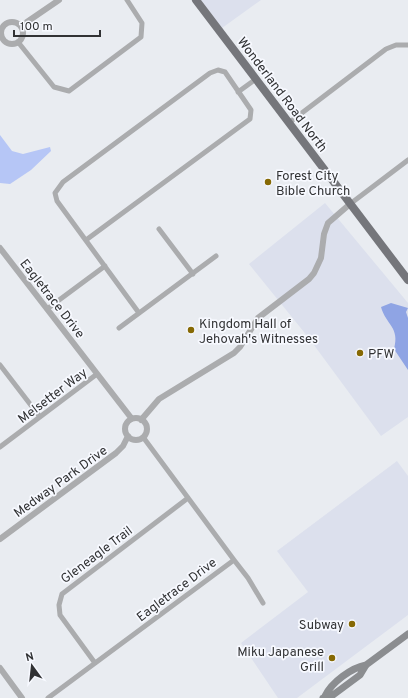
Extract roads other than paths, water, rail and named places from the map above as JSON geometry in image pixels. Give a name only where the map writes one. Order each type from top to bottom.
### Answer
[{"type":"main road","name":"Wonderland Road North","points":[[196,0],[290,122],[408,280]]},
{"type":"main road","points":[[324,697],[329,688],[356,667],[366,665],[408,634]]},
{"type":"street","points":[[21,26],[59,0]]},
{"type":"street","points":[[18,42],[54,87],[69,91],[141,37],[142,23],[127,0]]},
{"type":"street","points":[[16,22],[21,26],[24,33],[18,42],[10,44],[2,42],[0,33],[5,24],[16,22]]},
{"type":"street","points":[[290,122],[386,49],[396,45],[408,45]]},
{"type":"street","points":[[86,240],[250,119],[251,110],[225,72],[218,70],[210,73],[59,186],[55,193],[57,201],[139,313]]},
{"type":"street","points":[[238,92],[256,79]]},
{"type":"street","points":[[141,420],[159,399],[234,353],[240,347],[258,318],[309,279],[321,258],[324,234],[328,223],[350,204],[408,160]]},
{"type":"street","points":[[159,229],[193,274]]},
{"type":"street","name":"Eagletrace Drive","points":[[0,248],[132,419]]},
{"type":"street","points":[[119,328],[216,256]]},
{"type":"street","points":[[47,309],[105,266]]},
{"type":"street","points":[[0,365],[40,417]]},
{"type":"street","name":"Melsetter Way","points":[[0,447],[98,374]]},
{"type":"street","points":[[132,419],[141,420],[146,425],[146,429],[143,437],[135,440],[126,433],[126,424],[132,419]]},
{"type":"street","name":"Medway Park Drive","points":[[0,539],[116,453],[123,446],[128,436]]},
{"type":"street","name":"Eagletrace Drive","points":[[48,698],[234,560],[143,437]]},
{"type":"street","name":"Gleneagle Trail","points":[[95,664],[60,615],[59,605],[62,594],[188,498]]},
{"type":"street","points":[[234,560],[248,578],[263,604]]},
{"type":"street","points":[[0,668],[22,698]]},
{"type":"place","name":"Forest City Bible Church","points":[[268,182]]},
{"type":"place","name":"Kingdom Hall of Jehovah's Witnesses","points":[[191,330]]},
{"type":"place","name":"PFW","points":[[360,353]]},
{"type":"place","name":"Subway","points":[[352,624]]},
{"type":"place","name":"Miku Japanese Grill","points":[[332,658]]}]
